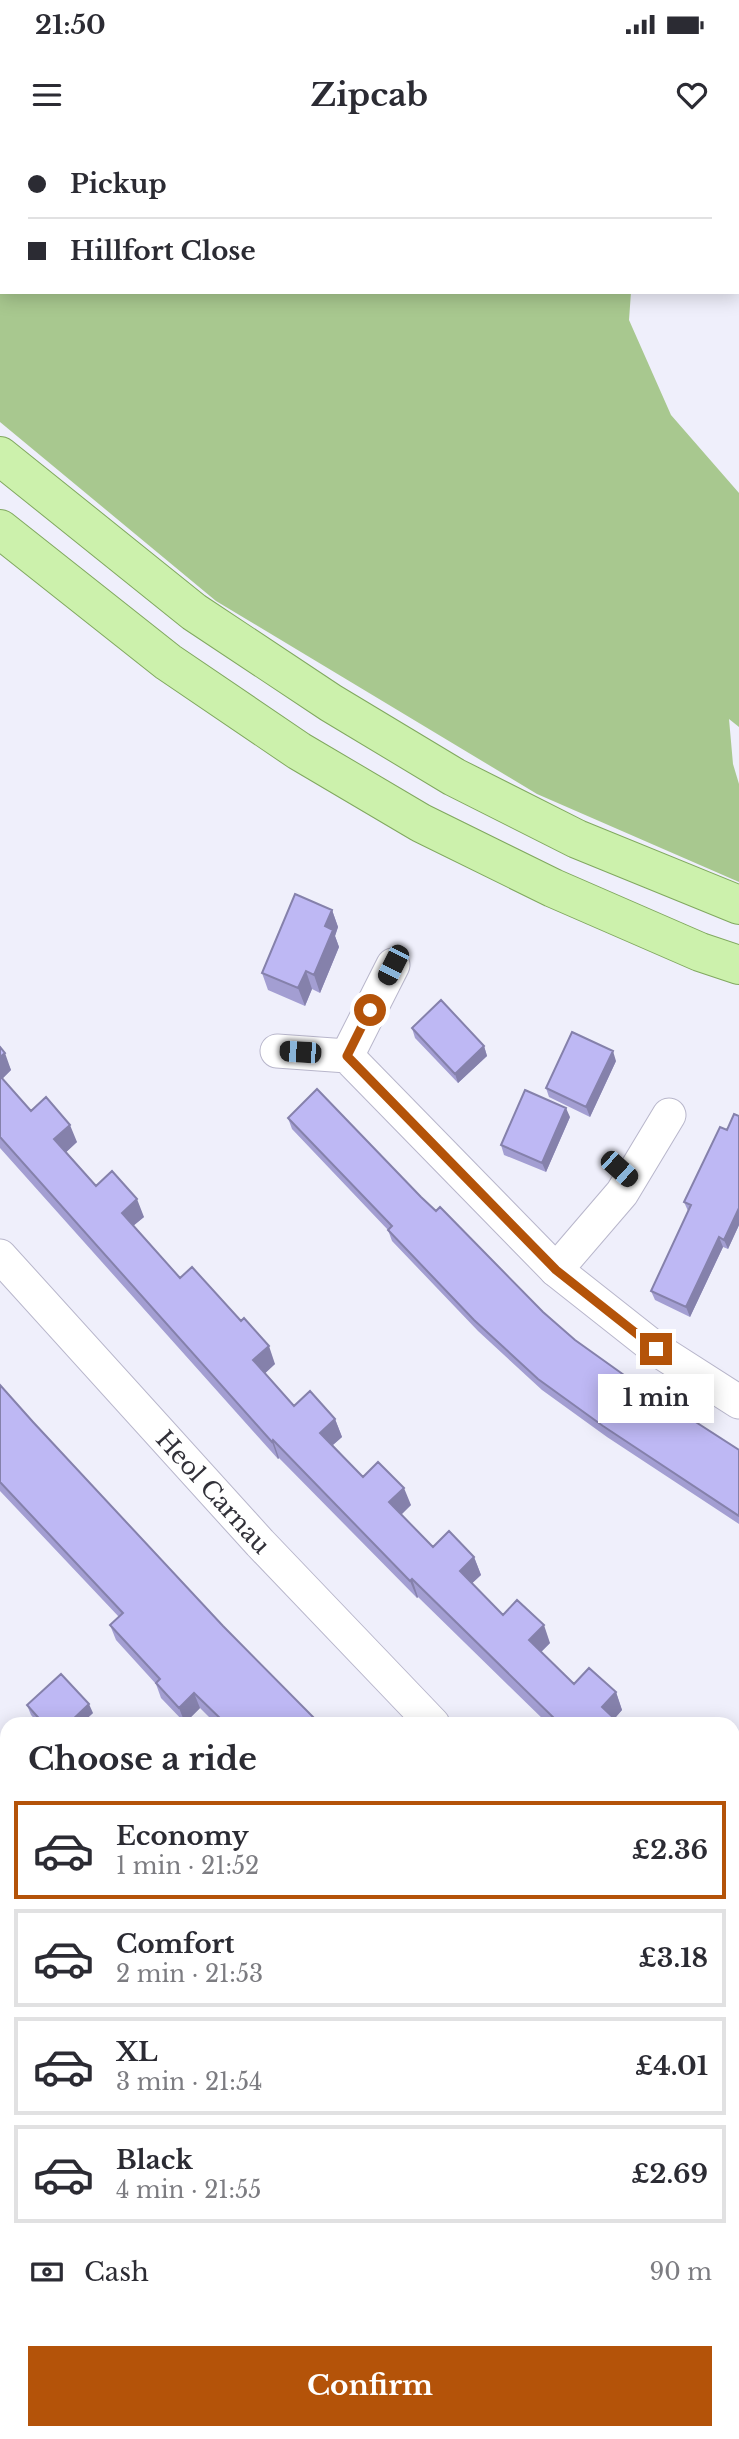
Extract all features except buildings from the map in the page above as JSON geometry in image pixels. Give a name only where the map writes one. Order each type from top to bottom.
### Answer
[{"type":"main road","points":[[0,456],[194,612],[353,716],[453,777],[578,839],[739,905]]},
{"type":"main road","points":[[0,529],[168,662],[299,751],[421,823],[553,888],[700,952],[739,965]]},
{"type":"street","points":[[347,1056],[393,965]]},
{"type":"street","points":[[277,1051],[347,1056],[556,1270],[656,1349],[739,1402]]},
{"type":"street","points":[[556,1270],[622,1193],[619,1169],[668,1115]]},
{"type":"street","name":"Heol Carnau","points":[[0,1256],[260,1542],[426,1717]]},
{"type":"green space","points":[[0,294],[631,294],[629,320],[671,415],[739,493],[739,727],[729,719],[733,764],[739,784],[739,882],[537,794],[216,601],[0,422]]},
{"type":"route","points":[[370,1010],[347,1056],[556,1270],[656,1349]]}]
